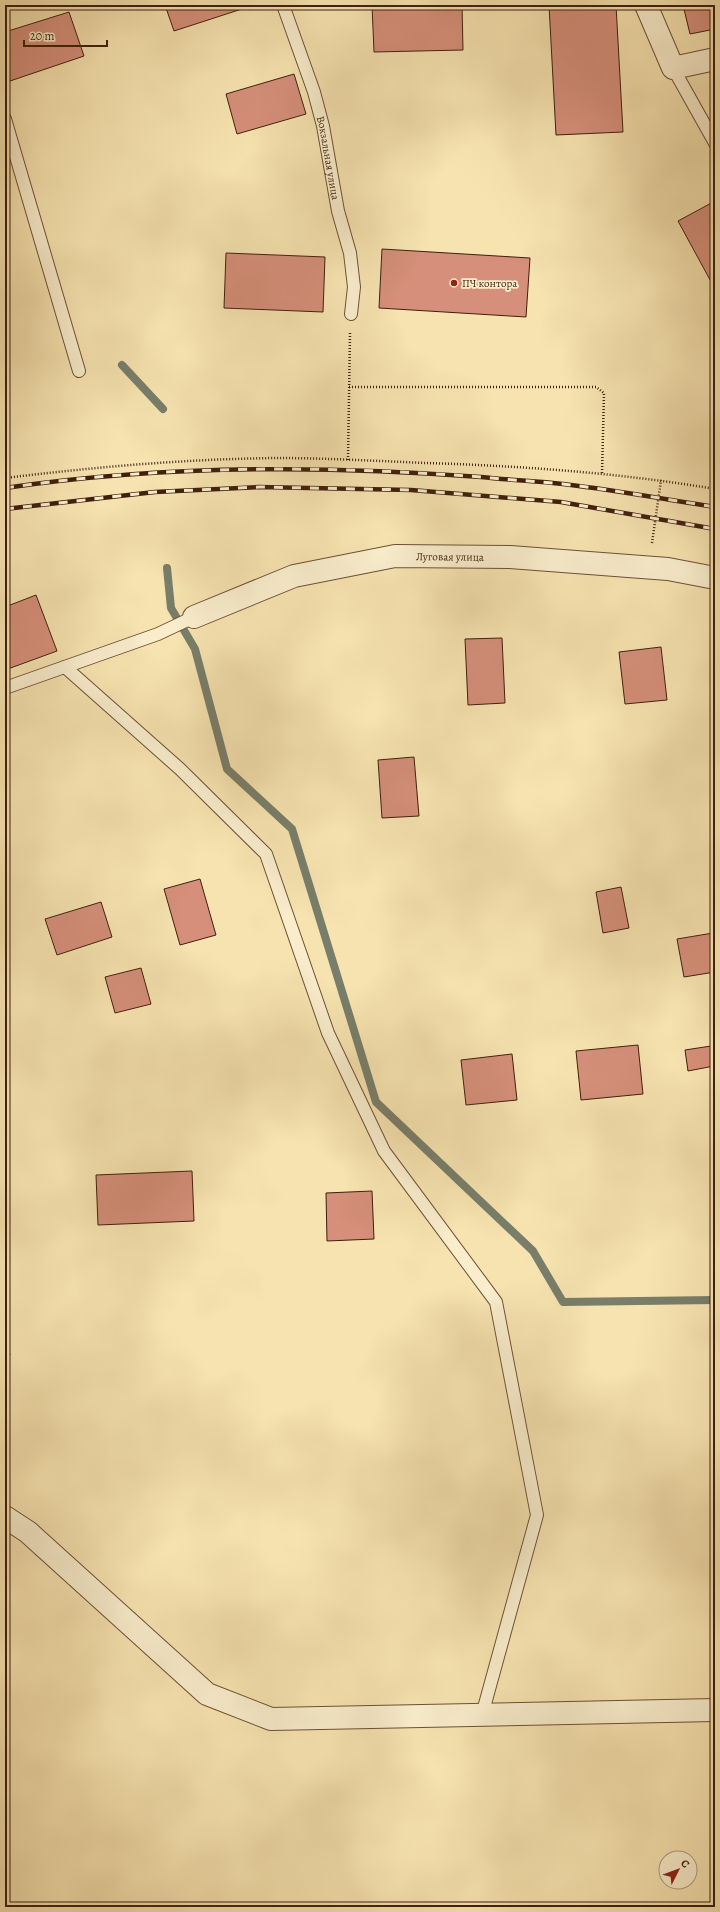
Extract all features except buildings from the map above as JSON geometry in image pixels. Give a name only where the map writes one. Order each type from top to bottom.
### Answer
[{"type":"street","points":[[646,5],[673,68],[715,59]]},
{"type":"street","name":"Луговая улица","points":[[194,617],[294,576],[395,556],[510,558],[668,569],[715,578]]},
{"type":"street","points":[[5,1517],[33,1537],[207,1694],[271,1719],[715,1710]]},
{"type":"lane","name":"Вокзальная улица","points":[[283,5],[314,92],[323,126],[338,211],[350,253],[354,287],[350,314]]},
{"type":"lane","points":[[673,68],[715,142]]},
{"type":"lane","points":[[5,119],[79,371]]},
{"type":"lane","points":[[5,688],[158,634],[194,617]]},
{"type":"lane","points":[[65,667],[180,769],[266,854],[328,1033],[384,1151],[496,1302],[537,1515],[482,1715]]},
{"type":"path","points":[[348,460],[350,314]]},
{"type":"path","points":[[349,387],[596,387],[604,393],[602,474]]},
{"type":"path","points":[[5,478],[83,468],[212,460],[277,458],[484,465],[661,480],[715,489]]},
{"type":"path","points":[[649,568],[661,480]]},
{"type":"waterway","points":[[122,365],[163,409]]},
{"type":"waterway","points":[[167,568],[171,608],[195,649],[227,769],[292,829],[376,1102],[533,1251],[563,1302],[715,1300]]},
{"type":"railway","points":[[5,488],[64,480],[183,471],[243,469],[362,470],[481,477],[563,484],[715,507]]},
{"type":"railway","points":[[5,509],[155,492],[259,487],[411,490],[561,502],[715,529]]},
{"type":"place","name":"ПЧ контора","points":[[454,283]]}]
